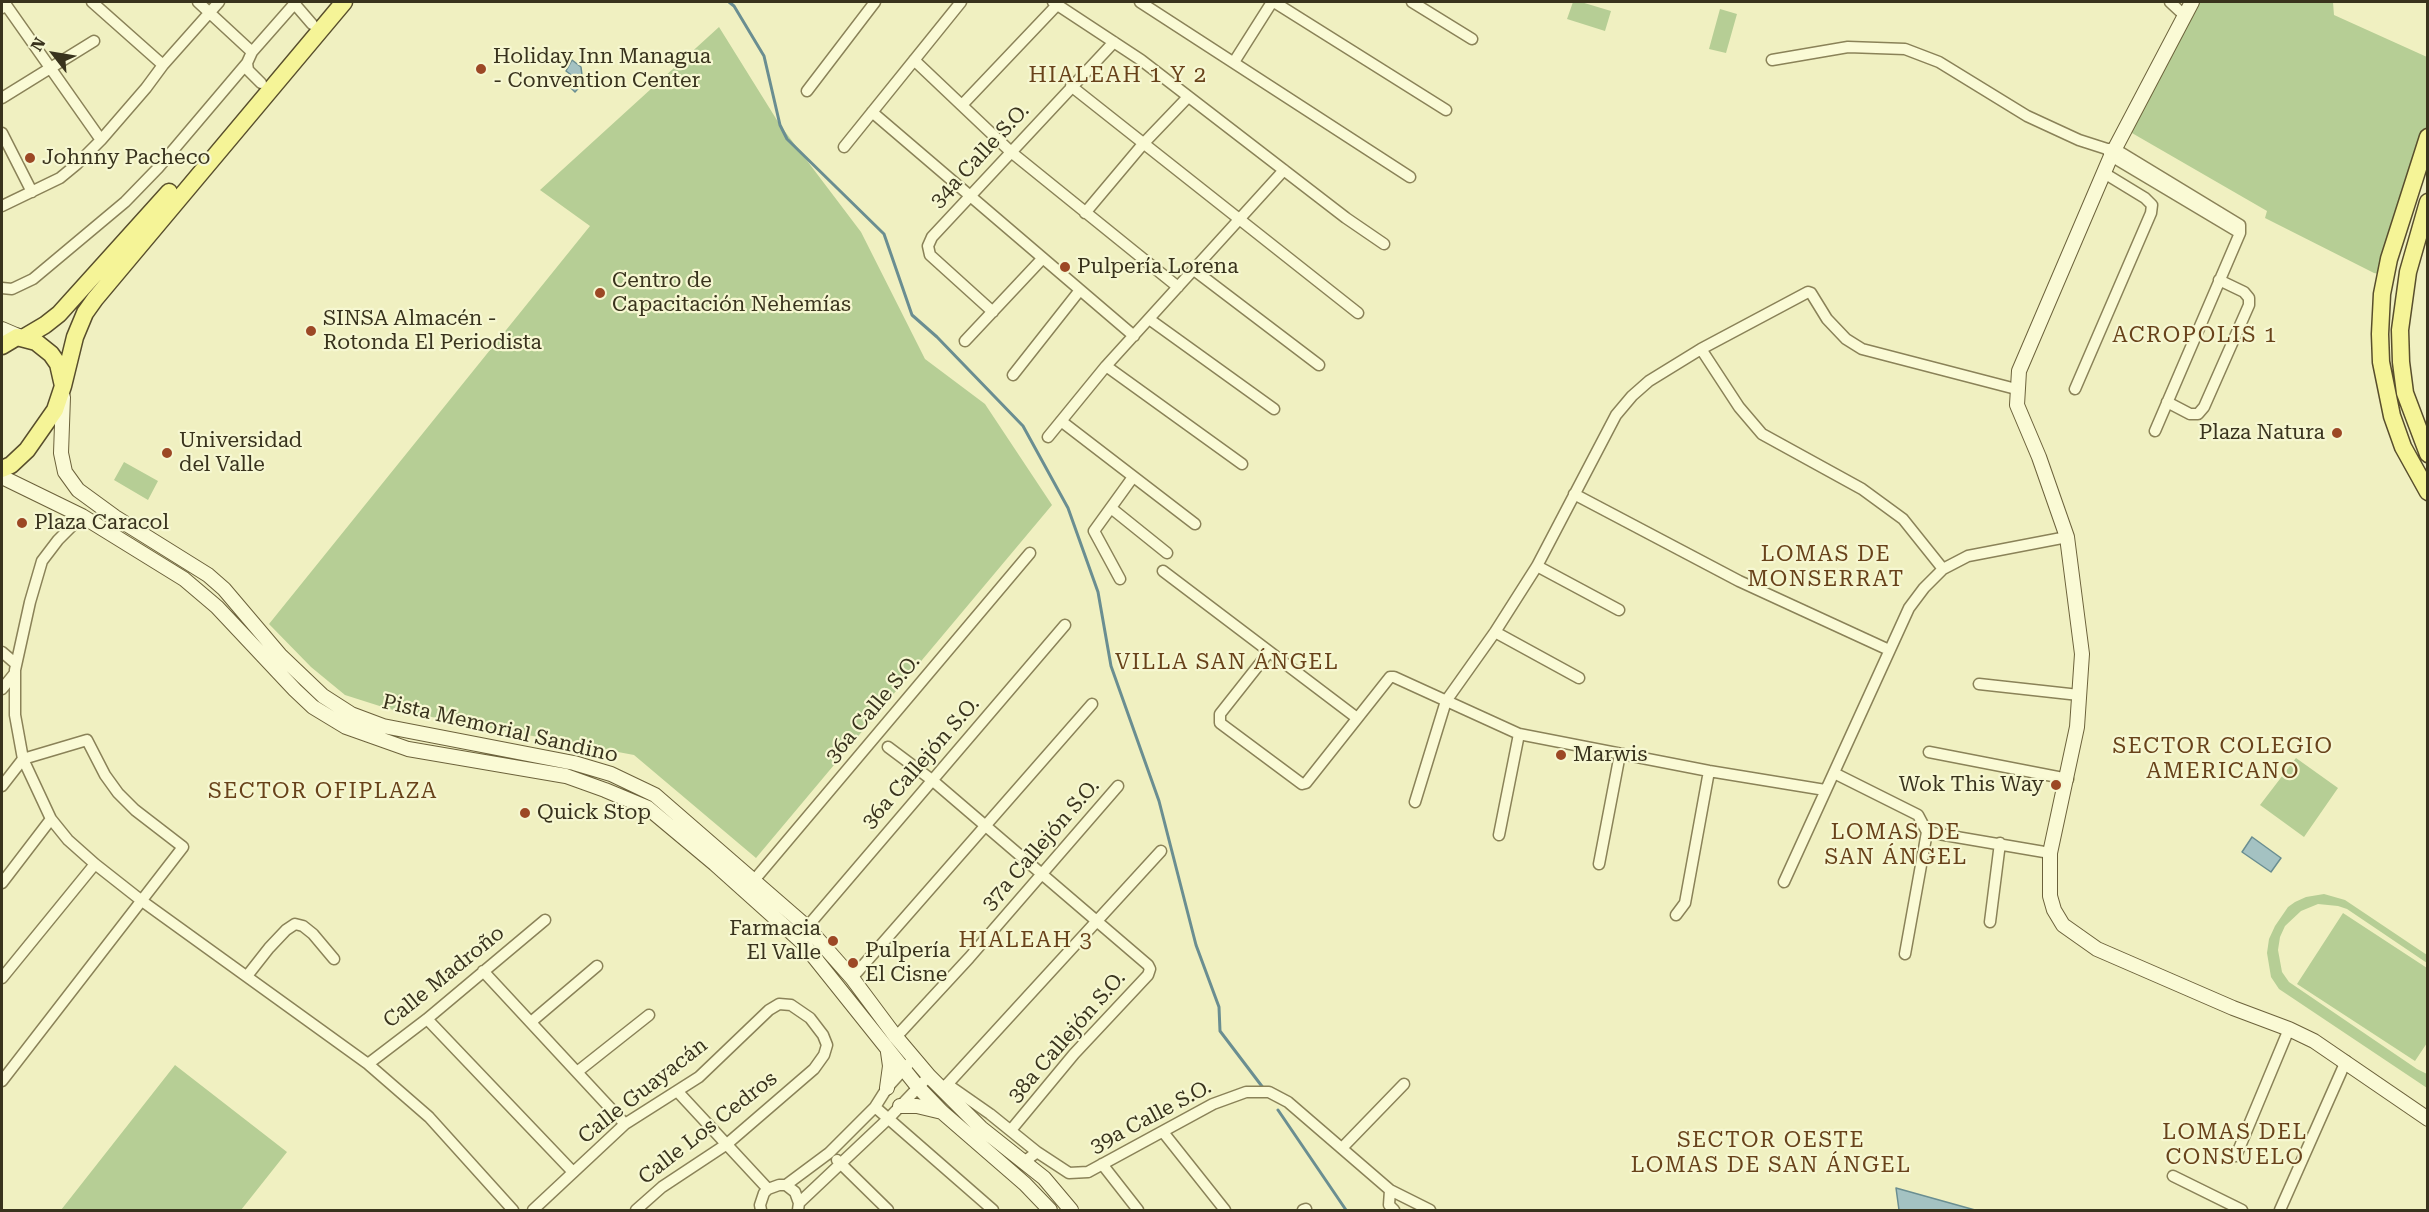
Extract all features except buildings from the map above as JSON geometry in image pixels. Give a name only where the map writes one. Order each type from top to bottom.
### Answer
[{"type":"main road","points":[[2,346],[16,337],[23,338],[59,314],[135,232],[331,2]]},
{"type":"main road","points":[[2,469],[11,465],[27,450],[55,410],[75,338],[81,322],[95,299],[344,2]]},
{"type":"main road","points":[[2192,2],[2111,151],[2104,173],[2019,370],[2016,389],[2017,405],[2039,457],[2067,537],[2082,654],[2077,727],[2068,779],[2050,853],[2050,896],[2054,910],[2063,925],[2097,949],[2314,1041],[2427,1119]]},
{"type":"main road","points":[[2427,137],[2389,259],[2382,294],[2380,334],[2381,362],[2392,416],[2403,447],[2427,492]]},
{"type":"main road","points":[[2427,202],[2408,272],[2400,330],[2405,393],[2427,454]]},
{"type":"main road","points":[[2,329],[36,342],[51,354],[60,369],[63,386]]},
{"type":"main road","name":"Pista Memorial Sandino","points":[[63,386],[60,442],[63,462],[70,479],[86,497],[115,518],[208,575],[224,589],[280,655],[323,696],[351,714],[382,726],[574,763],[611,774],[646,790],[664,802],[802,942],[918,1087],[942,1112],[1025,1184],[1050,1210]]},
{"type":"main road","name":"Pista Memorial Sandino","points":[[2,477],[82,516],[184,579],[217,607],[295,690],[314,707],[346,727],[408,749],[566,776],[648,808],[749,886],[807,927],[852,978],[913,1059],[929,1076],[945,1087],[981,1128],[1044,1178],[1071,1210]]},
{"type":"main road","points":[[423,735],[434,742],[457,748],[465,759],[475,751],[500,755],[508,752]]},
{"type":"main road","points":[[887,1088],[890,1066],[888,1052]]},
{"type":"main road","points":[[900,1106],[917,1106],[942,1112]]},
{"type":"main road","points":[[980,1145],[994,1150],[1014,1165],[1024,1162]]},
{"type":"street","points":[[92,2],[163,64]]},
{"type":"street","points":[[198,2],[252,52]]},
{"type":"street","points":[[2,206],[60,178],[101,140],[146,88],[163,64],[219,2]]},
{"type":"street","points":[[2,288],[12,289],[33,279],[125,202],[158,168],[247,63],[252,52],[294,2],[312,24]]},
{"type":"street","points":[[807,91],[875,2]]},
{"type":"street","points":[[844,147],[961,2]]},
{"type":"street","points":[[1140,2],[1410,177]]},
{"type":"street","points":[[1234,62],[1273,2],[1446,110]]},
{"type":"street","points":[[1412,2],[1472,39]]},
{"type":"street","points":[[2170,2],[2184,15]]},
{"type":"street","points":[[963,105],[1055,3],[1114,42],[1384,244]]},
{"type":"street","points":[[4,6],[101,140]]},
{"type":"street","points":[[2,98],[94,41]]},
{"type":"street","name":"34a Calle S.O.","points":[[993,312],[930,255],[928,246],[932,237],[1114,42]]},
{"type":"street","points":[[1772,60],[1848,47],[1905,49],[1939,62],[2027,116],[2111,151],[2240,233],[2155,431]]},
{"type":"street","points":[[914,60],[1011,153],[1178,287]]},
{"type":"street","points":[[247,63],[248,70],[261,83]]},
{"type":"street","points":[[1071,86],[1358,313]]},
{"type":"street","points":[[1085,213],[1143,144],[1188,97]]},
{"type":"street","points":[[872,112],[1134,336]]},
{"type":"street","points":[[2,133],[32,192]]},
{"type":"street","points":[[1048,436],[1106,366],[1284,170]]},
{"type":"street","points":[[2074,389],[2151,213],[2152,205],[2145,198],[2104,173]]},
{"type":"street","points":[[965,341],[1042,259]]},
{"type":"street","points":[[1194,270],[1318,365]]},
{"type":"street","points":[[2167,402],[2190,414],[2198,414],[2204,407],[2249,305],[2249,298],[2244,291],[2219,280]]},
{"type":"street","points":[[1013,375],[1080,290]]},
{"type":"street","points":[[1415,802],[1446,701],[1495,632],[1537,566],[1616,415],[1649,381],[1701,349],[1808,292],[1812,293],[1827,319],[1846,339],[1862,349],[2016,389]]},
{"type":"street","points":[[1149,318],[1274,409]]},
{"type":"street","points":[[1701,349],[1739,407],[1762,434],[1862,489],[1903,519],[1943,569]]},
{"type":"street","points":[[1106,366],[1242,464]]},
{"type":"street","points":[[1061,421],[1195,524]]},
{"type":"street","points":[[1120,579],[1094,531],[1133,477]]},
{"type":"street","points":[[1574,494],[1739,581],[1890,650]]},
{"type":"street","points":[[1111,508],[1167,553]]},
{"type":"street","points":[[82,516],[58,540],[42,561],[15,669],[6,689],[15,715],[23,759],[51,819],[68,840],[142,901],[338,1040],[368,1064],[429,1118],[513,1210]]},
{"type":"street","points":[[1784,882],[1909,608],[1924,588],[1943,569],[1968,556],[2067,537]]},
{"type":"street","name":"36a Calle S.O.","points":[[749,886],[1030,553]]},
{"type":"street","points":[[1537,566],[1619,610]]},
{"type":"street","points":[[1163,572],[1357,718]]},
{"type":"street","name":"36a Callejón S.O.","points":[[807,927],[1065,625]]},
{"type":"street","points":[[1495,632],[1579,678]]},
{"type":"street","points":[[2,652],[15,669]]},
{"type":"street","points":[[1269,652],[1220,714],[1220,723],[1302,784],[1306,783],[1390,677],[1520,734],[1709,771],[1825,790]]},
{"type":"street","points":[[1979,684],[2079,695]]},
{"type":"street","points":[[852,978],[1092,704]]},
{"type":"street","points":[[1499,835],[1520,734]]},
{"type":"street","points":[[2,786],[23,759],[87,740],[105,775],[118,793],[142,816],[183,847],[2,1081]]},
{"type":"street","points":[[888,747],[932,780],[1096,920]]},
{"type":"street","points":[[1929,752],[2068,779]]},
{"type":"street","points":[[1599,864],[1620,754]]},
{"type":"street","points":[[1676,915],[1685,903],[1709,771]]},
{"type":"street","points":[[1834,773],[1918,815],[1927,832],[1905,954]]},
{"type":"street","name":"37a Callejón S.O.","points":[[896,1038],[1118,786]]},
{"type":"street","points":[[2,883],[51,819]]},
{"type":"street","points":[[1927,832],[2050,853]]},
{"type":"street","points":[[1990,922],[2000,843]]},
{"type":"street","points":[[945,1087],[1161,851]]},
{"type":"street","points":[[2,978],[95,864]]},
{"type":"street","name":"Calle Madroño","points":[[368,1064],[427,1019],[545,920]]},
{"type":"street","name":"38a Callejón S.O.","points":[[1011,1130],[1074,1054],[1148,975],[1150,969],[1148,964],[1096,920]]},
{"type":"street","points":[[247,976],[268,948],[295,924],[303,926],[313,934],[334,959]]},
{"type":"street","points":[[531,1022],[597,966]]},
{"type":"street","points":[[483,971],[625,1124]]},
{"type":"street","name":"Calle Guayacán","points":[[533,1210],[625,1124],[699,1077],[779,1004]]},
{"type":"street","name":"Calle Los Cedros","points":[[636,1210],[662,1187],[727,1144],[814,1069],[824,1055],[827,1045],[823,1035],[810,1018],[791,1005],[779,1004]]},
{"type":"street","points":[[577,1072],[649,1015]]},
{"type":"street","points":[[427,1019],[573,1172]]},
{"type":"street","points":[[2236,1155],[2289,1029]]},
{"type":"street","points":[[758,1208],[768,1189],[786,1185],[829,1153],[875,1107],[887,1088],[913,1059]]},
{"type":"street","points":[[2280,1210],[2346,1061]]},
{"type":"street","points":[[799,1207],[929,1076]]},
{"type":"street","points":[[1404,1084],[1342,1148],[1390,1190],[1430,1210]]},
{"type":"street","name":"39a Calle S.O.","points":[[945,1087],[1011,1130],[1036,1152],[1069,1173],[1088,1172],[1213,1104],[1246,1092],[1269,1092],[1288,1102],[1342,1148]]},
{"type":"street","points":[[678,1092],[768,1189]]},
{"type":"street","points":[[875,1107],[993,1210]]},
{"type":"street","points":[[1163,1132],[1225,1210]]},
{"type":"street","points":[[1024,1162],[1036,1152]]},
{"type":"street","points":[[829,1153],[888,1210]]},
{"type":"street","points":[[1102,1164],[1138,1210]]},
{"type":"street","points":[[2172,1176],[2242,1210]]},
{"type":"street","points":[[786,1185],[795,1192],[799,1207]]},
{"type":"street","points":[[1390,1190],[1389,1205],[1394,1210]]},
{"type":"green space","points":[[1573,2],[1581,2],[1611,11],[1605,31],[1567,19]]},
{"type":"green space","points":[[2192,2],[2333,2],[2334,15],[2427,57],[2427,137],[2386,275],[2374,273],[2265,218],[2267,211],[2125,129]]},
{"type":"green space","points":[[1720,9],[1737,14],[1726,53],[1709,49]]},
{"type":"green space","points":[[719,27],[780,125],[861,232],[925,359],[985,404],[1052,505],[756,858],[634,755],[389,709],[345,695],[311,667],[269,624],[590,226],[540,190]]},
{"type":"green space","points":[[124,462],[158,481],[148,500],[114,480]]},
{"type":"green space","points":[[2296,758],[2338,788],[2304,837],[2260,805]]},
{"type":"green space","points":[[2324,894],[2345,900],[2427,955],[2427,963],[2347,909],[2318,904],[2301,911],[2285,926],[2278,950],[2282,972],[2289,982],[2427,1074],[2427,1088],[2279,989],[2271,977],[2267,953],[2269,939],[2275,926],[2288,907],[2295,902],[2306,897]]},
{"type":"green space","points":[[2343,913],[2427,968],[2427,1043],[2415,1061],[2297,984]]},
{"type":"green space","points":[[175,1065],[287,1152],[241,1210],[61,1210]]},
{"type":"water","points":[[572,60],[581,67],[583,83],[575,92],[568,85],[574,77],[566,71]]},
{"type":"water","points":[[2252,837],[2281,858],[2271,872],[2242,852]]},
{"type":"water","points":[[1896,1188],[1975,1210],[1899,1210]]},
{"type":"waterway","points":[[729,2],[734,6],[764,56],[780,125],[787,139],[884,234],[912,315],[937,337],[1023,426],[1068,508],[1098,592],[1111,666],[1159,801],[1196,945],[1219,1007],[1220,1031],[1264,1089]]},
{"type":"waterway","points":[[1278,1110],[1346,1210]]},
{"type":"place","name":"Holiday Inn Managua - Convention Center","points":[[481,69]]},
{"type":"place","name":"Johnny Pacheco","points":[[30,158]]},
{"type":"place","name":"Pulpería Lorena","points":[[1065,267]]},
{"type":"place","name":"Centro de Capacitación Nehemías","points":[[600,293]]},
{"type":"place","name":"SINSA Almacén - Rotonda El Periodista","points":[[311,331]]},
{"type":"place","name":"Plaza Natura","points":[[2337,433]]},
{"type":"place","name":"Universidad del Valle","points":[[167,453]]},
{"type":"place","name":"Plaza Caracol","points":[[22,523]]},
{"type":"place","name":"Marwis","points":[[1561,755]]},
{"type":"place","name":"Wok This Way","points":[[2056,785]]},
{"type":"place","name":"Quick Stop","points":[[525,813]]},
{"type":"place","name":"Farmacia El Valle","points":[[833,941]]},
{"type":"place","name":"Pulpería El Cisne","points":[[853,963]]},
{"type":"district","name":"HIALEAH 1 Y 2","points":[[1118,76]]},
{"type":"district","name":"ACROPOLIS 1","points":[[2195,336]]},
{"type":"district","name":"LOMAS DE MONSERRAT","points":[[1826,568]]},
{"type":"district","name":"VILLA SAN ÁNGEL","points":[[1227,663]]},
{"type":"district","name":"SECTOR COLEGIO AMERICANO","points":[[2223,760]]},
{"type":"district","name":"SECTOR OFIPLAZA","points":[[323,792]]},
{"type":"district","name":"LOMAS DE SAN ÁNGEL","points":[[1896,846]]},
{"type":"district","name":"HIALEAH 3","points":[[1026,941]]},
{"type":"district","name":"LOMAS DEL CONSUELO","points":[[2235,1146]]},
{"type":"district","name":"SECTOR OESTE LOMAS DE SAN ÁNGEL","points":[[1771,1154]]}]
